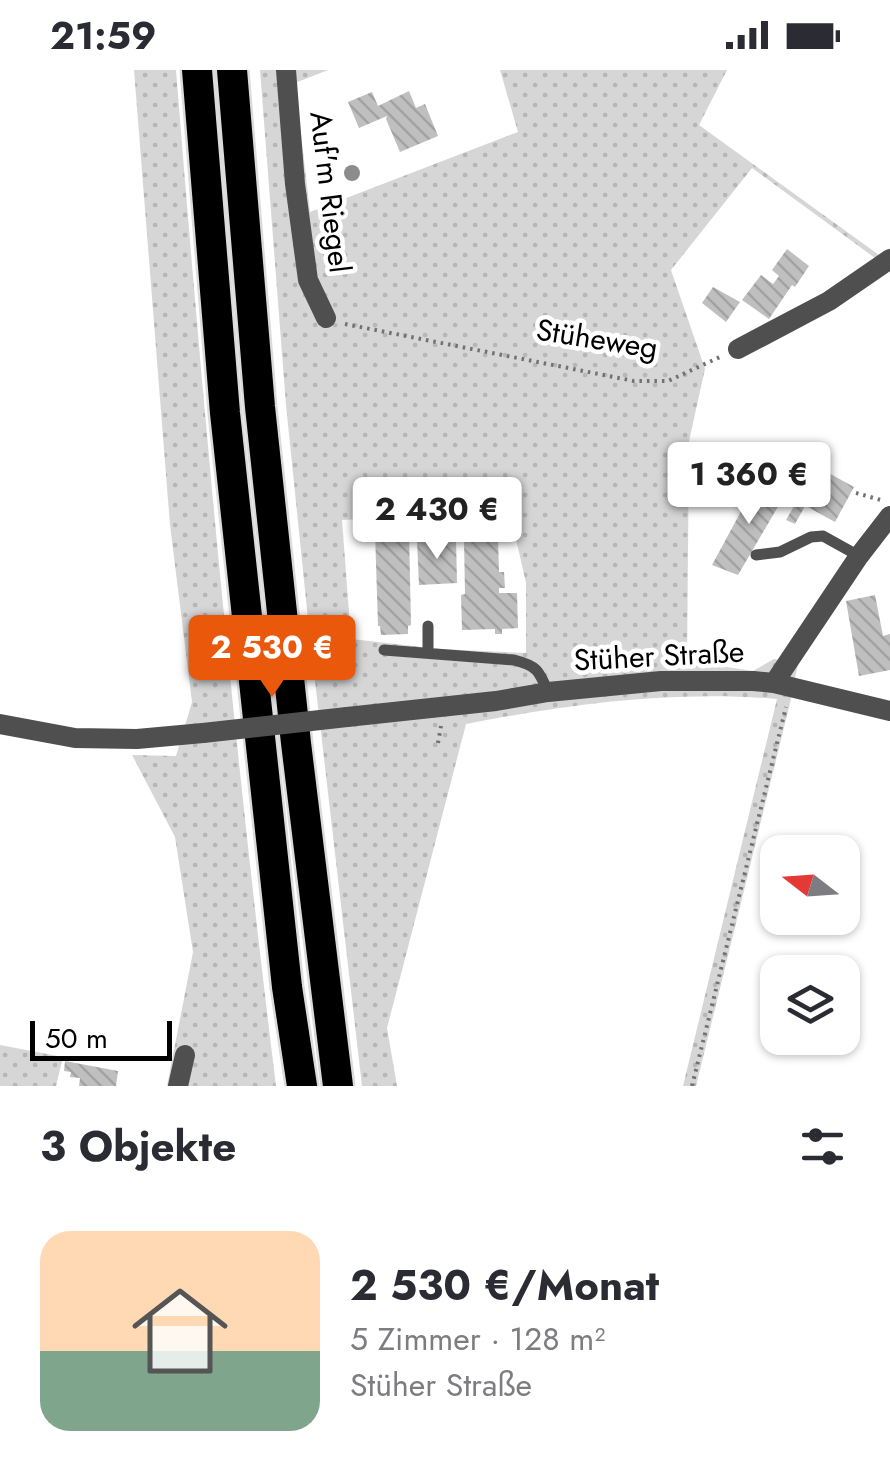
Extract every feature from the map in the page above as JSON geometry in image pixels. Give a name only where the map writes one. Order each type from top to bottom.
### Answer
[{"type":"highway","points":[[196,70],[225,412],[283,947],[302,1086]]},
{"type":"highway","points":[[232,70],[267,481],[338,1086]]},
{"type":"street","name":"Auf'm Riegel","points":[[286,70],[308,280],[326,318]]},
{"type":"street","points":[[738,349],[829,301],[890,258]]},
{"type":"street","points":[[782,685],[859,556],[890,516]]},
{"type":"street","name":"Stüher Straße","points":[[0,724],[75,738],[137,739],[496,701],[548,692],[662,682],[752,680],[890,710]]},
{"type":"street","points":[[178,1086],[185,1054]]},
{"type":"lane","points":[[756,555],[780,552],[810,537],[823,536],[859,556]]},
{"type":"lane","points":[[428,626],[428,654]]},
{"type":"lane","name":"Stüher Straße","points":[[384,650],[530,664],[539,671],[548,692]]},
{"type":"path","name":"Stüheweg","points":[[326,318],[634,381],[668,380],[738,349]]},
{"type":"path","points":[[856,493],[890,502]]},
{"type":"path","points":[[692,1086],[782,685]]},
{"type":"shaded area","points":[[134,70],[176,70],[220,578],[276,1086],[167,1086],[193,952],[175,837],[132,755],[176,756],[192,702],[170,525]]},
{"type":"shaded area","points":[[260,70],[328,70],[295,83],[310,212],[518,132],[500,70],[727,70],[699,125],[879,255],[890,248],[890,269],[752,168],[671,270],[705,369],[689,441],[687,661],[753,671],[774,659],[798,664],[696,1086],[683,1086],[777,699],[699,696],[621,701],[466,724],[387,1028],[397,1086],[362,1086],[286,405]],"holes":[[[420,516],[421,527],[513,526],[526,583],[526,653],[351,639],[342,520]]]},
{"type":"shaded area","points":[[0,1045],[63,1057],[56,1086],[0,1086]]},
{"type":"building","points":[[409,91],[416,108],[425,104],[438,136],[400,152],[387,116],[359,128],[348,102],[372,92],[378,106]]},
{"type":"building","points":[[787,249],[809,266],[769,319],[742,300],[761,275],[773,284],[779,276],[772,270]]},
{"type":"building","points":[[713,287],[740,302],[726,322],[702,303]]},
{"type":"building","points":[[825,471],[854,487],[835,522],[806,506]]},
{"type":"building","points":[[759,478],[786,493],[738,575],[712,565]]},
{"type":"building","points":[[797,501],[805,506],[795,524],[786,520]]},
{"type":"building","points":[[409,531],[411,625],[408,634],[381,635],[375,532]]},
{"type":"building","points":[[456,539],[457,583],[419,585],[417,541]]},
{"type":"building","points":[[498,539],[499,572],[504,572],[505,588],[499,588],[499,593],[517,593],[518,628],[502,629],[502,634],[495,634],[495,629],[462,630],[464,540]]},
{"type":"building","points":[[875,595],[883,636],[890,634],[890,670],[859,676],[846,601]]},
{"type":"building","points":[[65,1061],[118,1071],[116,1086],[79,1086],[80,1078],[70,1077],[71,1072],[64,1071]]}]
